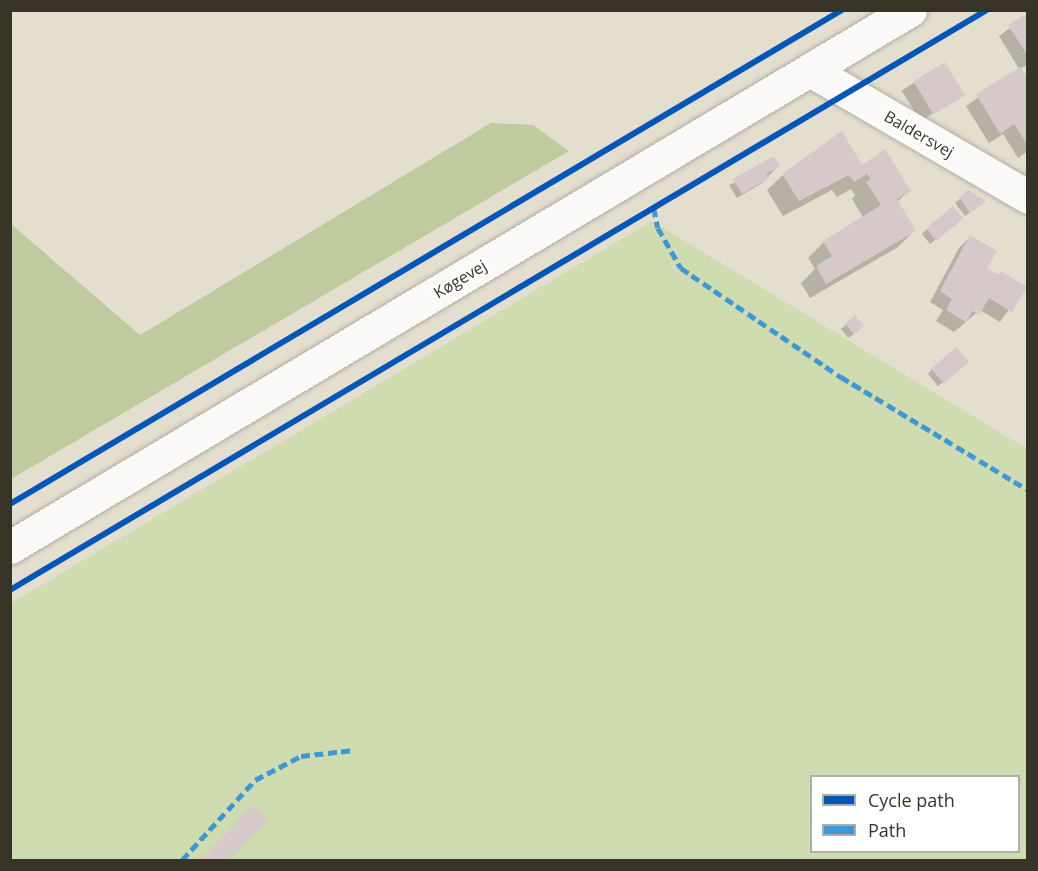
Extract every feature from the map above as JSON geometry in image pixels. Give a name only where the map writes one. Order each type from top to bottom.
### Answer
[{"type":"street","name":"Køgevej","points":[[10,547],[910,10]]},
{"type":"street","name":"Baldersvej","points":[[810,70],[1028,197]]},
{"type":"green space","points":[[491,123],[533,125],[569,151],[11,479],[11,224],[140,335]]},
{"type":"green space","points":[[652,221],[1027,449],[1027,860],[11,860],[10,604]]},
{"type":"building","points":[[1028,13],[1028,56],[1008,25]]},
{"type":"building","points":[[945,62],[965,95],[933,114],[913,81]]},
{"type":"building","points":[[1020,67],[1028,78],[1028,146],[1014,124],[1000,134],[976,94]]},
{"type":"building","points":[[842,131],[862,165],[885,149],[911,191],[897,199],[916,231],[826,284],[816,266],[832,256],[823,241],[881,205],[866,182],[871,179],[867,174],[854,182],[849,175],[799,201],[782,174]]},
{"type":"building","points":[[774,156],[780,166],[766,174],[769,178],[742,194],[733,179]]},
{"type":"building","points":[[968,190],[986,201],[970,213],[959,197]]},
{"type":"building","points":[[953,206],[963,218],[936,241],[926,228]]},
{"type":"building","points":[[970,235],[997,251],[987,268],[998,275],[1001,271],[1027,287],[1012,312],[989,298],[979,315],[973,311],[966,322],[946,310],[952,299],[940,291]]},
{"type":"building","points":[[855,315],[864,326],[854,334],[845,323]]},
{"type":"building","points":[[956,347],[969,362],[944,384],[931,369]]},
{"type":"building","points":[[253,805],[268,820],[229,860],[201,860]]},
{"type":"marked path","points":[[654,208],[658,228],[681,268],[841,377],[1028,490]]},
{"type":"marked path","points":[[182,860],[255,780],[301,756],[354,750]]},
{"type":"cycle path","points":[[10,504],[842,10]]},
{"type":"cycle path","points":[[10,590],[987,10]]}]
